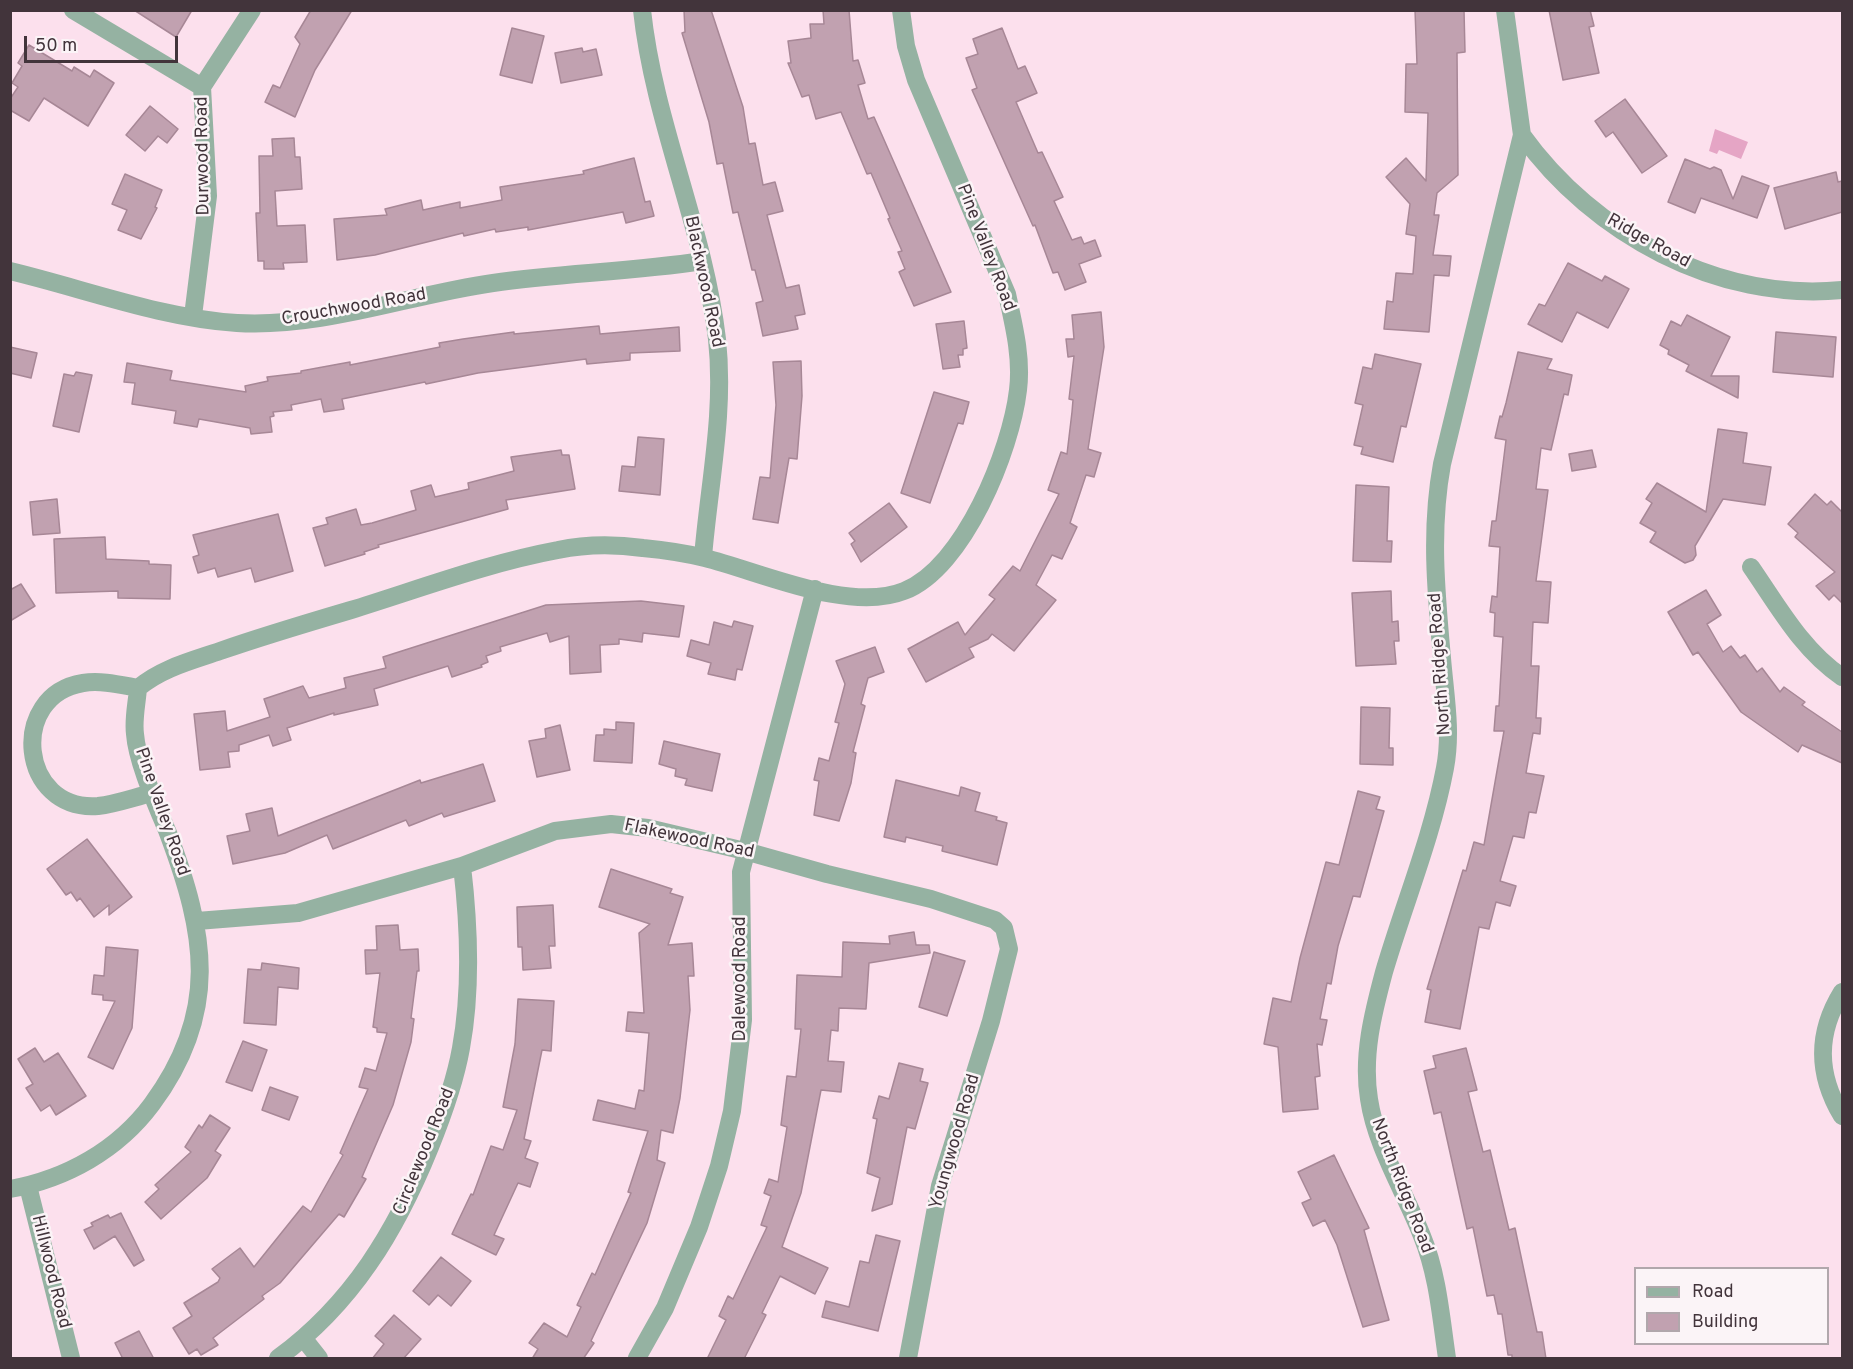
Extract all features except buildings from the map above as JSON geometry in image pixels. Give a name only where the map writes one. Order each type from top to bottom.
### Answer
[{"type":"street","points":[[73,10],[202,87]]},
{"type":"street","name":"Durwood Road","points":[[193,316],[208,196],[202,87],[252,10]]},
{"type":"street","name":"Blackwood Road","points":[[642,10],[646,52],[702,261],[717,336],[721,408],[703,557]]},
{"type":"street","name":"Pine Valley Road","points":[[19,1187],[75,1168],[107,1148],[139,1120],[169,1080],[188,1039],[197,1002],[200,976],[196,921],[181,869],[152,793],[135,735],[138,688],[151,677],[168,668],[257,638],[505,563],[580,546],[644,548],[703,557],[815,590],[850,597],[879,597],[904,592],[938,569],[965,531],[981,501],[1013,421],[1019,388],[1016,330],[1007,294],[916,81],[906,46],[901,10]]},
{"type":"street","points":[[1505,10],[1522,135]]},
{"type":"street","name":"Ridge Road","points":[[1522,135],[1544,166],[1596,213],[1667,257],[1742,282],[1794,289],[1842,290]]},
{"type":"street","name":"North Ridge Road","points":[[1447,1359],[1436,1287],[1423,1239],[1383,1147],[1373,1116],[1366,1062],[1377,998],[1397,924],[1435,813],[1445,765],[1448,713],[1435,583],[1435,503],[1444,453],[1522,135]]},
{"type":"street","name":"Crouchwood Road","points":[[10,271],[193,316],[238,323],[325,316],[493,283],[702,261]]},
{"type":"street","points":[[1751,567],[1801,639],[1828,667],[1842,677]]},
{"type":"street","name":"Dalewood Road","points":[[637,1359],[664,1308],[699,1227],[719,1166],[732,1111],[743,1020],[741,872],[815,590]]},
{"type":"street","points":[[138,688],[100,682],[68,687],[47,704],[40,715],[31,739],[32,751],[34,765],[41,780],[52,790],[80,804],[98,806],[152,793]]},
{"type":"street","name":"Flakewood Road","points":[[196,921],[298,913],[462,866],[555,831],[611,824],[648,828],[931,899],[995,920],[1004,928]]},
{"type":"street","name":"Circlewood Road","points":[[278,1359],[304,1340],[364,1270],[398,1221],[441,1120],[461,1048],[465,1018],[467,930],[462,866]]},
{"type":"street","name":"Youngwood Road","points":[[908,1359],[940,1186],[991,1021],[1009,949],[1004,928]]},
{"type":"street","points":[[1842,992],[1825,1028],[1821,1053],[1825,1081],[1842,1116]]},
{"type":"street","name":"Hillwood Road","points":[[19,1187],[71,1359]]},
{"type":"street","points":[[304,1340],[320,1359]]},
{"type":"shaded area","points":[[1715,129],[1748,142],[1741,159],[1719,150],[1717,154],[1709,151]]}]
